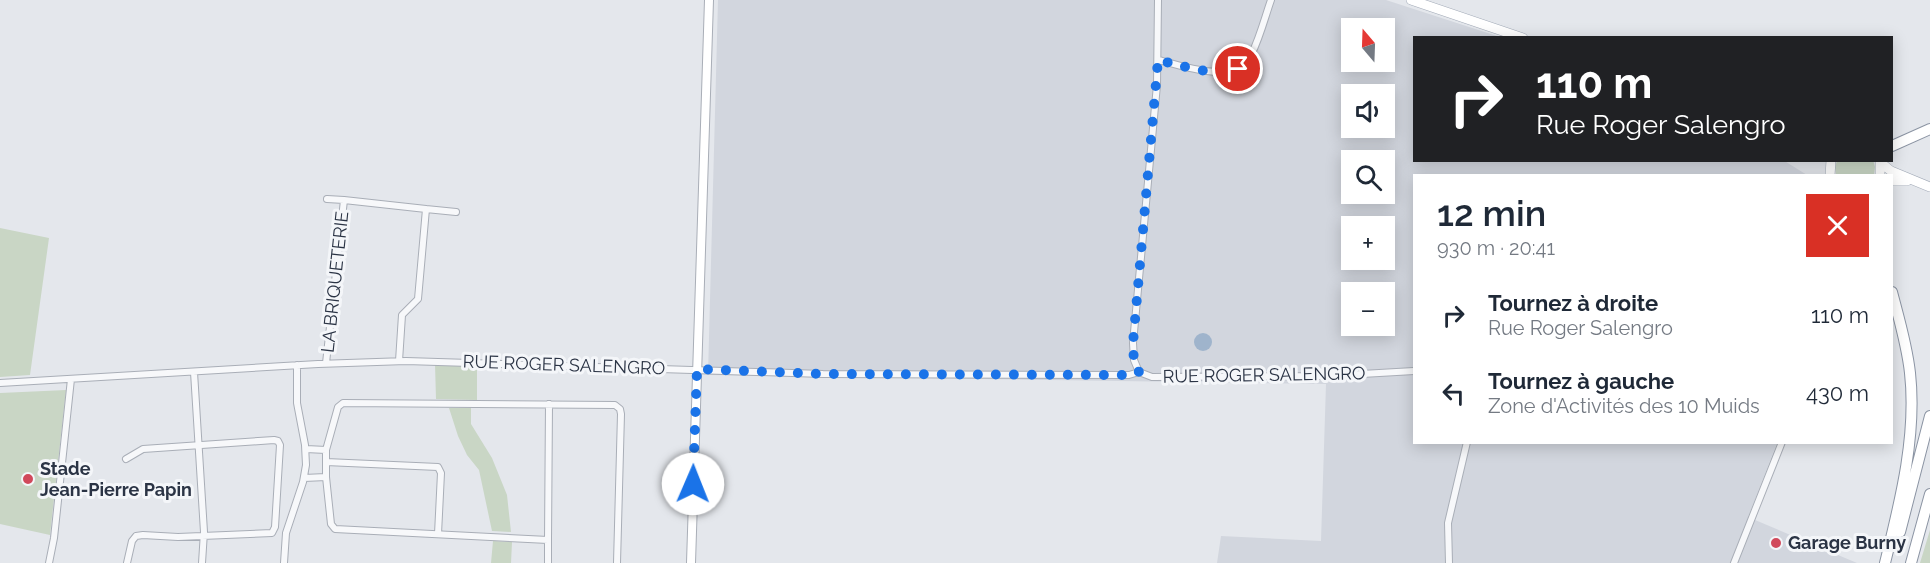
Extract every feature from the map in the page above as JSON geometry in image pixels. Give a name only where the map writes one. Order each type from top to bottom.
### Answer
[{"type":"highway","points":[[1893,146],[1930,129]]},
{"type":"highway","points":[[1885,563],[1905,471],[1911,395],[1908,354],[1893,296]]},
{"type":"highway","points":[[1891,563],[1930,416]]},
{"type":"highway","points":[[1912,563],[1930,494]]},
{"type":"highway","points":[[1912,563],[1923,543],[1930,518]]},
{"type":"main road","points":[[691,563],[709,0]]},
{"type":"main road","points":[[1411,0],[1517,36]]},
{"type":"main road","points":[[1420,0],[1432,6]]},
{"type":"main road","points":[[1881,162],[1891,171],[1930,187]]},
{"type":"main road","points":[[1893,181],[1916,182]]},
{"type":"street","points":[[1139,372],[1134,363],[1133,343],[1158,60],[1158,0]]},
{"type":"street","points":[[1158,60],[1217,72],[1238,69],[1244,65],[1252,53],[1271,0]]},
{"type":"street","name":"LA BRIQUETERIE","points":[[327,199],[456,212]]},
{"type":"street","name":"LA BRIQUETERIE","points":[[326,363],[344,200]]},
{"type":"street","points":[[399,361],[402,315],[418,299],[426,209]]},
{"type":"street","name":"RUE ROGER SALENGRO","points":[[0,383],[326,363],[399,361],[870,374],[1129,375],[1139,372],[1149,377],[1343,375],[1413,371]]},
{"type":"street","points":[[284,563],[286,533],[304,478],[306,449],[297,408],[297,365]]},
{"type":"street","points":[[194,372],[204,536],[202,563]]},
{"type":"street","points":[[49,563],[54,538],[71,380]]},
{"type":"street","points":[[548,540],[335,529],[331,524],[326,477],[326,450],[338,407],[343,403],[549,404],[612,405],[620,409],[617,563]]},
{"type":"street","points":[[548,563],[549,404]]},
{"type":"street","points":[[126,459],[143,449],[274,440],[280,445],[274,532],[178,537],[138,536],[132,541],[127,563]]},
{"type":"street","points":[[1449,563],[1448,523],[1467,444]]},
{"type":"street","points":[[1734,563],[1781,444]]},
{"type":"street","points":[[306,449],[326,450]]},
{"type":"street","points":[[326,462],[438,467],[441,472],[438,534]]},
{"type":"street","points":[[304,478],[326,477]]},
{"type":"shaded area","points":[[718,0],[1386,0],[1497,36],[1413,36],[1413,162],[1786,162],[1805,174],[1413,174],[1413,444],[1777,444],[1748,517],[1857,563],[1217,563],[1221,536],[1321,541],[1326,384],[708,375]]},
{"type":"green space","points":[[1837,162],[1874,162],[1875,167],[1874,174],[1836,174]]},
{"type":"green space","points":[[0,228],[49,238],[30,375],[0,377]]},
{"type":"green space","points":[[435,364],[477,365],[477,400],[436,399]]},
{"type":"green space","name":"Stade Jean-Pierre Papin","points":[[66,390],[50,535],[0,524],[0,393]]},
{"type":"green space","points":[[449,408],[471,408],[471,424],[492,458],[507,495],[511,532],[492,531],[479,470],[467,455]]},
{"type":"green space","points":[[1930,530],[1930,563],[1920,563]]},
{"type":"green space","points":[[493,541],[512,542],[511,563],[491,563]]},
{"type":"water","points":[[1203,333],[1209,336],[1212,342],[1209,348],[1203,351],[1197,348],[1194,342],[1197,336]]},
{"type":"place","name":"Stade Jean-Pierre Papin","points":[[28,479]]},
{"type":"place","name":"Garage Burny","points":[[1776,543]]},
{"type":"route","points":[[693,484],[697,369],[812,374],[1135,375],[1139,372],[1134,363],[1133,343],[1158,60],[1224,73],[1238,69]]}]
